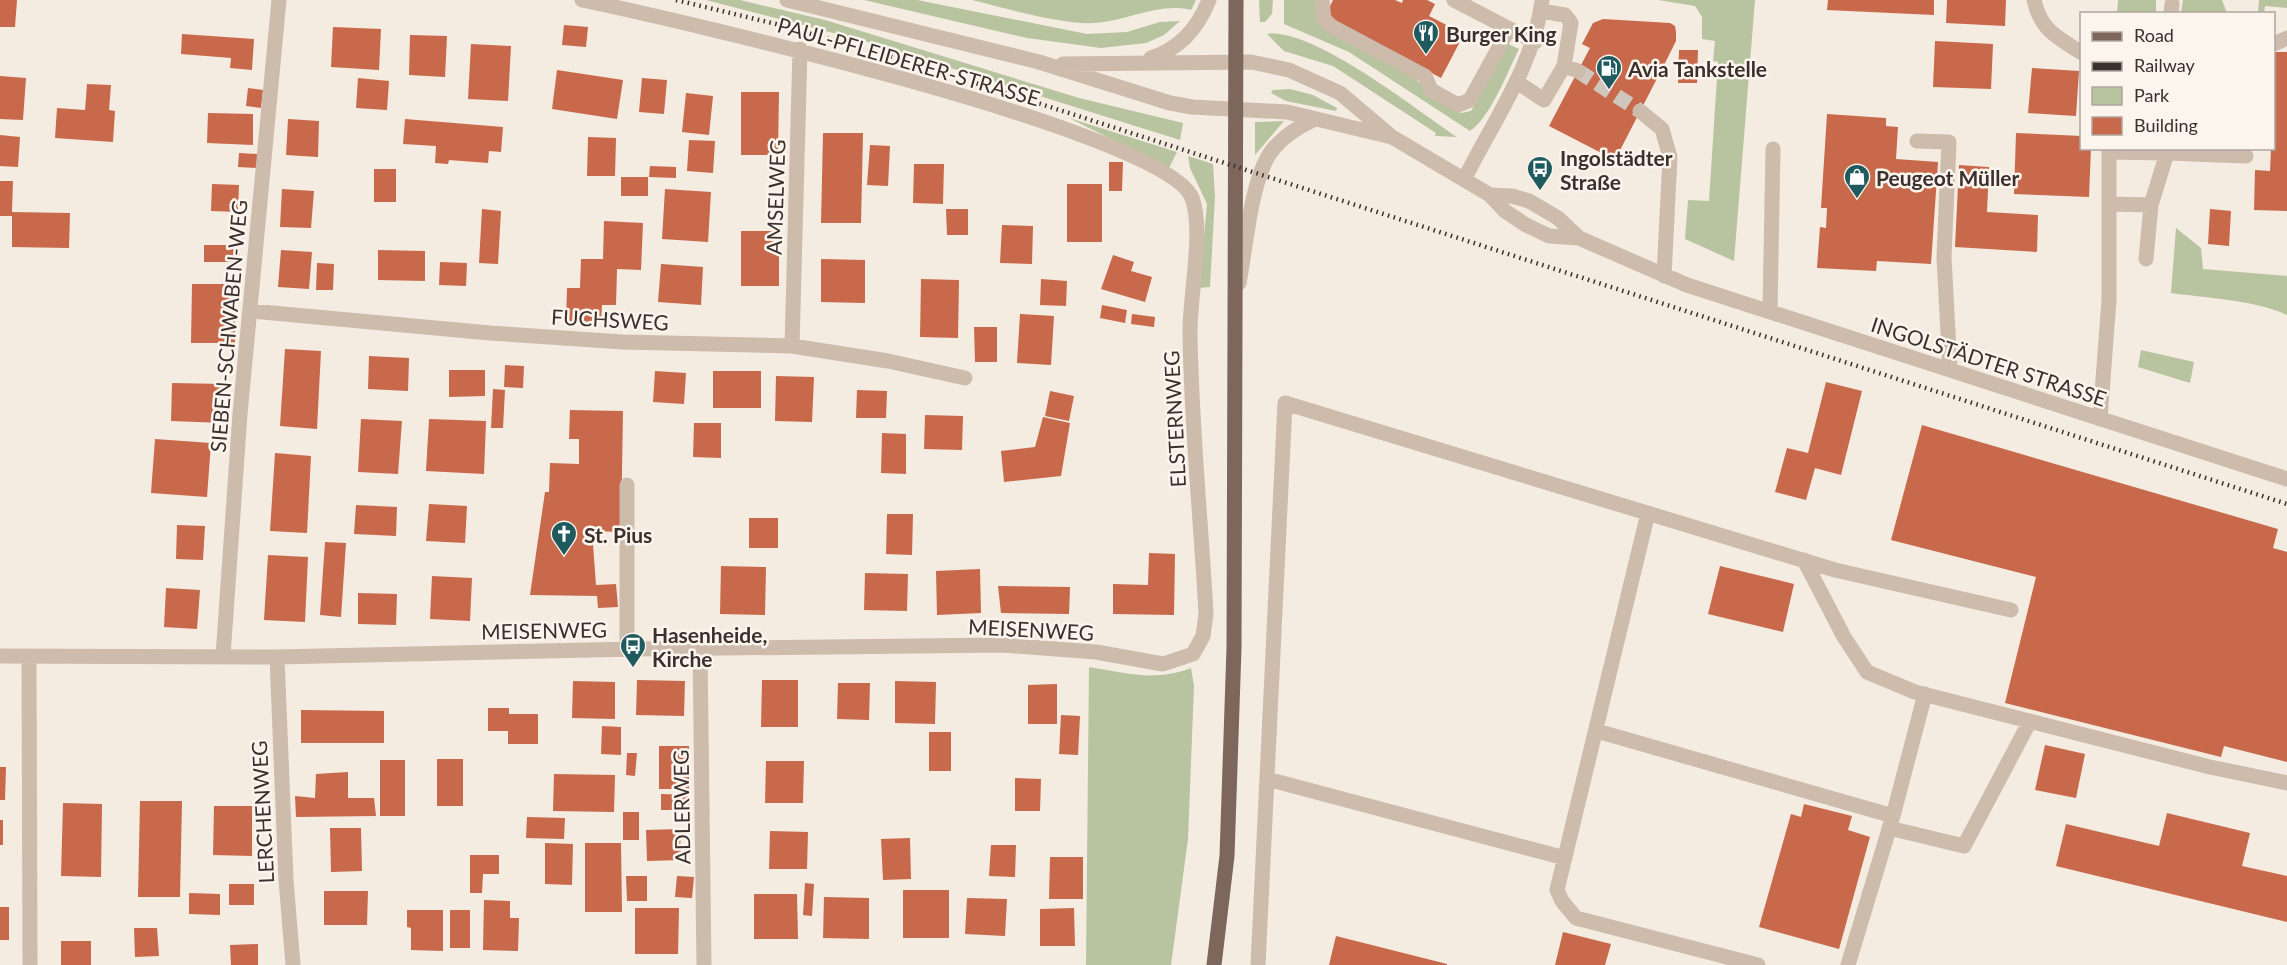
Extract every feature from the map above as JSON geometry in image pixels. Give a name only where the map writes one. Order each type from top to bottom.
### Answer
[{"type":"main road","points":[[1214,965],[1230,803],[1234,648],[1237,293],[1236,0]]},
{"type":"street","name":"SIEBEN-SCHWABEN-WEG","points":[[223,656],[234,493],[279,0]]},
{"type":"street","name":"PAUL-PFLEIDERER-STRASSE","points":[[582,0],[800,50],[911,80],[1059,128],[1115,149],[1180,182]]},
{"type":"street","name":"INGOLSTÄDTER STRASSE","points":[[787,0],[1039,62],[1170,103],[1287,112],[1392,137]]},
{"type":"street","points":[[1139,62],[1178,45],[1201,16],[1209,0]]},
{"type":"street","points":[[1322,0],[1324,19],[1331,26],[1425,76],[1431,90],[1458,105],[1470,100],[1509,29]]},
{"type":"street","points":[[1454,0],[1534,42]]},
{"type":"street","points":[[2034,0],[2038,18],[2049,32],[2080,52]]},
{"type":"street","points":[[1464,180],[1517,82],[1534,42],[1541,5],[1565,15],[1571,23],[1571,68],[1544,100],[1517,82]]},
{"type":"street","name":"AMSELWEG","points":[[792,346],[800,50]]},
{"type":"street","name":"INGOLSTÄDTER STRASSE","points":[[1039,62],[1091,65],[1139,62],[1236,62],[1281,67],[1328,86],[1355,105],[1392,137],[1490,195],[1511,216],[1537,231],[1558,237],[1579,238]]},
{"type":"street","points":[[1640,111],[1662,129],[1670,157],[1664,276]]},
{"type":"street","points":[[1237,293],[1257,184],[1267,159],[1283,139],[1315,119]]},
{"type":"street","points":[[1917,141],[1949,142],[1944,268],[1950,370]]},
{"type":"street","points":[[1770,311],[1773,149]]},
{"type":"street","points":[[2100,419],[2109,300],[2109,150],[2246,156]]},
{"type":"street","points":[[2146,259],[2151,205],[2167,151]]},
{"type":"street","name":"ELSTERNWEG","points":[[1180,182],[1192,199],[1196,230],[1191,294],[1191,362],[1206,614],[1203,636],[1193,654]]},
{"type":"street","name":"INGOLSTÄDTER STRASSE","points":[[1490,195],[1512,196],[1529,201],[1558,218],[1579,238],[1664,276],[1728,299],[2287,479]]},
{"type":"street","points":[[2109,204],[2151,205]]},
{"type":"street","name":"FUCHSWEG","points":[[251,311],[501,334],[623,342],[792,346],[888,361],[964,378]]},
{"type":"street","points":[[1258,965],[1285,403],[1835,570],[2011,610]]},
{"type":"street","points":[[627,484],[627,650]]},
{"type":"street","points":[[1648,513],[1557,890],[1562,902],[1576,918],[1758,965]]},
{"type":"street","points":[[1804,560],[1844,637],[1867,672],[1925,694],[2210,767],[2287,783]]},
{"type":"street","name":"MEISENWEG","points":[[0,656],[277,657],[1002,645],[1086,651],[1163,664],[1193,654]]},
{"type":"street","name":"ADLERWEG","points":[[700,650],[704,965]]},
{"type":"street","points":[[28,657],[30,965]]},
{"type":"street","name":"LERCHENWEG","points":[[277,657],[286,880],[293,965]]},
{"type":"street","points":[[1848,965],[1891,822],[1925,694]]},
{"type":"street","points":[[1597,731],[1964,846],[2030,721]]},
{"type":"street","points":[[1267,779],[1565,858]]},
{"type":"green space","points":[[706,0],[740,0],[825,20],[1079,98],[1183,123],[1180,140],[868,42]]},
{"type":"green space","points":[[864,0],[917,0],[1087,34],[1127,32],[1160,22],[1180,21],[1164,35],[1146,43],[1101,48],[1027,38]]},
{"type":"green space","points":[[972,0],[1196,0],[1191,10],[1167,8],[1107,22],[1082,23],[1050,19]]},
{"type":"green space","points":[[1259,0],[1273,0],[1272,14],[1265,22],[1260,22]]},
{"type":"green space","points":[[1284,0],[1316,0],[1454,110],[1461,113],[1471,111],[1508,44],[1519,49],[1485,116],[1470,131],[1349,52],[1284,24]]},
{"type":"green space","points":[[1658,0],[1755,0],[1734,261],[1685,239],[1688,200],[1709,201],[1718,62],[1713,61],[1715,41],[1702,39],[1702,17],[1695,6]]},
{"type":"green space","points":[[2118,0],[2156,0],[2156,12],[2117,12]]},
{"type":"green space","points":[[2183,0],[2222,0],[2227,12],[2181,12]]},
{"type":"green space","points":[[2259,0],[2287,0],[2287,8],[2265,6],[2264,12],[2258,12]]},
{"type":"green space","points":[[1267,34],[1287,35],[1310,43],[1337,57],[1457,137],[1435,136],[1436,133],[1333,66],[1284,51]]},
{"type":"green space","points":[[1290,89],[1313,95],[1337,108],[1336,111],[1286,101],[1271,93],[1273,90]]},
{"type":"green space","points":[[1069,118],[1177,152],[1169,168]]},
{"type":"green space","points":[[1284,121],[1255,155],[1255,122]]},
{"type":"green space","points":[[1188,156],[1213,164],[1215,197],[1210,287],[1199,288],[1207,204],[1190,168]]},
{"type":"green space","points":[[2176,228],[2201,248],[2203,269],[2287,276],[2287,315],[2246,303],[2171,293]]},
{"type":"green space","points":[[2141,350],[2194,362],[2190,383],[2138,367]]},
{"type":"green space","points":[[1089,667],[1140,675],[1165,675],[1191,668],[1194,686],[1188,839],[1171,965],[1086,965]]},
{"type":"building","points":[[0,0],[17,0],[15,27],[0,27]]},
{"type":"building","name":"Burger King","points":[[1333,0],[1395,0],[1402,3],[1403,0],[1427,0],[1435,4],[1429,16],[1464,34],[1441,78],[1325,16]]},
{"type":"building","points":[[1828,0],[1934,0],[1934,15],[1827,10]]},
{"type":"building","points":[[1947,0],[2006,0],[2005,26],[1946,23]]},
{"type":"building","name":"Avia Tankstelle","points":[[1603,19],[1670,23],[1675,26],[1676,32],[1676,41],[1615,160],[1549,126],[1590,48],[1582,44],[1593,23]]},
{"type":"building","points":[[564,25],[588,27],[586,47],[562,45]]},
{"type":"building","points":[[333,27],[381,29],[379,70],[331,67]]},
{"type":"building","points":[[182,34],[254,39],[252,70],[230,68],[231,58],[181,54]]},
{"type":"building","points":[[410,35],[447,36],[445,77],[409,75]]},
{"type":"building","points":[[1935,41],[1993,44],[1991,89],[1933,87]]},
{"type":"building","points":[[471,44],[511,46],[508,101],[468,99]]},
{"type":"building","points":[[1679,50],[1698,50],[1697,83],[1678,83]]},
{"type":"building","points":[[2275,52],[2287,52],[2287,211],[2254,210],[2255,170],[2270,171],[2271,150],[2275,150]]},
{"type":"building","points":[[2032,68],[2079,71],[2076,116],[2028,113]]},
{"type":"building","points":[[557,70],[623,80],[617,119],[552,109]]},
{"type":"building","points":[[0,76],[26,78],[23,120],[0,119]]},
{"type":"building","points":[[358,78],[389,81],[387,110],[356,108]]},
{"type":"building","points":[[642,78],[667,80],[664,114],[639,112]]},
{"type":"building","points":[[87,84],[111,85],[109,110],[115,111],[113,142],[55,138],[57,108],[85,110]]},
{"type":"building","points":[[248,88],[263,90],[261,108],[246,106]]},
{"type":"building","points":[[741,92],[779,92],[778,155],[741,155]]},
{"type":"building","points":[[686,93],[713,96],[709,135],[682,132]]},
{"type":"building","points":[[208,113],[253,114],[253,145],[207,143]]},
{"type":"building","points":[[1827,114],[1886,118],[1886,126],[1898,127],[1896,159],[1938,162],[1931,264],[1877,261],[1876,271],[1817,268],[1820,227],[1826,228],[1827,208],[1821,208]]},
{"type":"building","points":[[288,119],[319,121],[318,157],[286,155]]},
{"type":"building","points":[[405,119],[503,127],[501,152],[489,151],[488,163],[449,160],[448,164],[435,163],[436,146],[403,144]]},
{"type":"building","points":[[823,133],[863,133],[861,223],[821,223]]},
{"type":"building","points":[[2016,133],[2080,136],[2080,150],[2091,150],[2089,197],[2014,194]]},
{"type":"building","points":[[0,135],[20,137],[18,167],[0,166]]},
{"type":"building","points":[[588,137],[616,138],[615,176],[587,176]]},
{"type":"building","points":[[689,140],[715,141],[713,173],[687,171]]},
{"type":"building","points":[[870,145],[890,146],[888,186],[867,185]]},
{"type":"building","points":[[239,153],[258,154],[257,168],[238,167]]},
{"type":"building","points":[[1109,162],[1123,162],[1122,191],[1109,191]]},
{"type":"building","points":[[914,164],[944,164],[943,204],[913,203]]},
{"type":"building","points":[[1959,165],[1989,167],[1987,212],[2038,215],[2037,252],[1955,247]]},
{"type":"building","points":[[650,166],[676,167],[676,178],[649,177]]},
{"type":"building","points":[[374,169],[396,169],[396,202],[374,202]]},
{"type":"building","points":[[621,177],[648,177],[648,196],[621,196]]},
{"type":"building","points":[[0,181],[13,181],[12,212],[70,213],[69,248],[12,247],[12,216],[0,216]]},
{"type":"building","points":[[212,184],[239,185],[238,212],[211,211]]},
{"type":"building","points":[[1067,184],[1102,184],[1102,242],[1067,242]]},
{"type":"building","points":[[282,189],[314,191],[311,228],[280,227]]},
{"type":"building","points":[[665,189],[711,192],[708,242],[662,239]]},
{"type":"building","points":[[482,209],[501,211],[498,264],[479,263]]},
{"type":"building","points":[[946,209],[968,209],[968,235],[947,235]]},
{"type":"building","points":[[2210,209],[2231,211],[2229,246],[2208,244]]},
{"type":"building","points":[[604,221],[643,223],[641,270],[617,269],[616,305],[602,305],[601,322],[566,321],[567,288],[580,288],[581,259],[603,259]]},
{"type":"building","points":[[1002,225],[1033,226],[1032,264],[1000,263]]},
{"type":"building","points":[[741,231],[779,231],[779,286],[741,286]]},
{"type":"building","points":[[204,245],[239,245],[240,262],[204,262]]},
{"type":"building","points":[[281,250],[312,252],[309,289],[278,287]]},
{"type":"building","points":[[378,250],[425,251],[425,281],[378,280]]},
{"type":"building","points":[[1113,255],[1134,262],[1131,271],[1152,277],[1145,302],[1101,289]]},
{"type":"building","points":[[821,259],[865,260],[865,303],[821,302]]},
{"type":"building","points":[[440,262],[467,263],[466,286],[439,285]]},
{"type":"building","points":[[317,263],[334,264],[333,290],[316,290]]},
{"type":"building","points":[[661,264],[703,267],[701,305],[658,302]]},
{"type":"building","points":[[921,279],[959,280],[958,338],[920,337]]},
{"type":"building","points":[[1041,279],[1067,281],[1066,306],[1040,305]]},
{"type":"building","points":[[192,284],[235,284],[235,343],[191,343]]},
{"type":"building","points":[[1102,305],[1127,310],[1125,323],[1100,318]]},
{"type":"building","points":[[1020,314],[1054,316],[1051,365],[1017,363]]},
{"type":"building","points":[[1132,314],[1155,317],[1154,327],[1131,324]]},
{"type":"building","points":[[974,327],[997,327],[997,362],[975,362]]},
{"type":"building","points":[[285,349],[321,351],[317,429],[280,426]]},
{"type":"building","points":[[369,356],[409,358],[408,391],[368,389]]},
{"type":"building","points":[[505,365],[524,366],[523,388],[504,387]]},
{"type":"building","points":[[449,370],[485,370],[485,396],[449,397]]},
{"type":"building","points":[[655,371],[686,373],[684,404],[653,402]]},
{"type":"building","points":[[713,371],[761,371],[761,408],[713,408]]},
{"type":"building","points":[[776,376],[814,377],[812,422],[775,421]]},
{"type":"building","points":[[1826,382],[1862,391],[1841,475],[1815,468],[1806,500],[1775,492],[1787,448],[1808,453]]},
{"type":"building","points":[[172,383],[225,384],[224,423],[171,421]]},
{"type":"building","points":[[493,389],[505,390],[503,428],[491,428]]},
{"type":"building","points":[[857,390],[887,391],[886,418],[856,418]]},
{"type":"building","points":[[1050,391],[1074,396],[1069,421],[1045,416]]},
{"type":"building","points":[[570,410],[623,411],[621,532],[592,531],[596,585],[616,584],[618,607],[598,608],[597,596],[530,595],[545,492],[549,492],[550,463],[579,464],[579,439],[569,439]]},
{"type":"building","points":[[925,415],[963,416],[962,450],[924,449]]},
{"type":"building","points":[[1043,417],[1070,423],[1061,476],[1004,482],[1001,451],[1035,447]]},
{"type":"building","points":[[361,419],[402,421],[398,474],[358,472]]},
{"type":"building","points":[[429,419],[486,421],[484,474],[426,471]]},
{"type":"building","points":[[694,423],[721,423],[721,458],[693,457]]},
{"type":"building","points":[[1922,425],[2278,529],[2273,548],[2287,552],[2287,762],[2224,746],[2221,757],[2005,703],[2036,577],[1891,540]]},
{"type":"building","points":[[882,433],[906,434],[906,474],[881,473]]},
{"type":"building","points":[[155,439],[211,443],[207,497],[151,493]]},
{"type":"building","points":[[275,453],[311,456],[307,533],[270,531]]},
{"type":"building","points":[[429,504],[467,506],[465,543],[426,541]]},
{"type":"building","points":[[356,505],[397,507],[396,536],[354,534]]},
{"type":"building","points":[[887,514],[913,514],[912,555],[886,554]]},
{"type":"building","points":[[749,518],[778,518],[778,548],[749,548]]},
{"type":"building","points":[[177,525],[205,526],[203,560],[176,559]]},
{"type":"building","points":[[325,542],[346,543],[341,617],[320,615]]},
{"type":"building","points":[[1149,553],[1175,554],[1174,615],[1113,614],[1113,584],[1148,585]]},
{"type":"building","points":[[268,555],[308,557],[305,622],[264,620]]},
{"type":"building","points":[[721,566],[766,567],[765,615],[720,614]]},
{"type":"building","points":[[1720,566],[1794,584],[1783,632],[1708,614]]},
{"type":"building","points":[[980,569],[981,613],[937,615],[936,571]]},
{"type":"building","points":[[865,573],[908,574],[907,611],[864,610]]},
{"type":"building","points":[[432,576],[472,578],[470,621],[430,619]]},
{"type":"building","points":[[998,586],[1070,587],[1069,614],[1001,613]]},
{"type":"building","points":[[166,588],[200,590],[197,629],[164,627]]},
{"type":"building","points":[[358,593],[397,594],[396,625],[358,624]]},
{"type":"building","points":[[637,680],[685,681],[684,716],[636,715]]},
{"type":"building","points":[[762,680],[798,680],[798,727],[761,727]]},
{"type":"building","points":[[573,681],[615,682],[615,719],[572,718]]},
{"type":"building","points":[[895,681],[936,682],[935,724],[895,723]]},
{"type":"building","points":[[838,683],[870,683],[869,720],[837,719]]},
{"type":"building","points":[[1057,684],[1057,724],[1028,724],[1028,685]]},
{"type":"building","points":[[488,708],[509,708],[509,714],[538,714],[538,744],[508,744],[508,731],[488,731]]},
{"type":"building","points":[[301,710],[384,711],[384,743],[301,743]]},
{"type":"building","points":[[1061,715],[1080,716],[1078,755],[1059,754]]},
{"type":"building","points":[[602,726],[621,727],[621,755],[601,754]]},
{"type":"building","points":[[929,732],[951,732],[951,771],[929,771]]},
{"type":"building","points":[[2045,745],[2085,754],[2076,798],[2035,790]]},
{"type":"building","points":[[659,746],[689,746],[689,789],[659,789]]},
{"type":"building","points":[[627,753],[637,753],[635,776],[626,775]]},
{"type":"building","points":[[437,759],[463,759],[463,806],[437,806]]},
{"type":"building","points":[[380,760],[405,760],[405,816],[380,816]]},
{"type":"building","points":[[766,761],[804,761],[803,803],[765,803]]},
{"type":"building","points":[[0,767],[6,767],[5,800],[0,800]]},
{"type":"building","points":[[348,772],[348,798],[374,798],[376,816],[296,817],[295,796],[315,798],[316,774]]},
{"type":"building","points":[[554,774],[615,775],[614,812],[553,811]]},
{"type":"building","points":[[1015,778],[1041,779],[1040,811],[1015,811]]},
{"type":"building","points":[[661,794],[689,795],[689,810],[661,810]]},
{"type":"building","points":[[140,801],[182,801],[180,897],[138,897]]},
{"type":"building","points":[[63,803],[102,804],[101,877],[61,876]]},
{"type":"building","points":[[1804,804],[1852,816],[1848,830],[1870,837],[1839,949],[1759,927],[1791,814],[1801,817]]},
{"type":"building","points":[[214,806],[252,806],[252,856],[213,855]]},
{"type":"building","points":[[623,812],[639,812],[639,840],[623,840]]},
{"type":"building","points":[[2167,813],[2250,833],[2242,866],[2287,876],[2287,922],[2056,866],[2066,824],[2159,846]]},
{"type":"building","points":[[527,817],[565,818],[564,839],[526,838]]},
{"type":"building","points":[[0,820],[3,820],[3,845],[0,845]]},
{"type":"building","points":[[330,828],[361,828],[362,871],[331,872]]},
{"type":"building","points":[[680,829],[681,860],[647,861],[646,830]]},
{"type":"building","points":[[770,831],[808,832],[807,869],[769,869]]},
{"type":"building","points":[[910,838],[911,879],[883,880],[881,839]]},
{"type":"building","points":[[545,843],[573,844],[572,885],[545,884]]},
{"type":"building","points":[[585,843],[621,843],[622,912],[585,912]]},
{"type":"building","points":[[991,845],[1016,845],[1015,877],[989,876]]},
{"type":"building","points":[[470,855],[499,855],[499,874],[483,874],[482,893],[470,893]]},
{"type":"building","points":[[1050,857],[1083,857],[1083,899],[1049,899]]},
{"type":"building","points":[[626,876],[647,876],[647,901],[627,901]]},
{"type":"building","points":[[677,876],[694,877],[692,898],[675,897]]},
{"type":"building","points":[[805,883],[814,884],[812,916],[803,915]]},
{"type":"building","points":[[229,884],[254,884],[254,905],[229,905]]},
{"type":"building","points":[[903,890],[949,890],[949,938],[903,938]]},
{"type":"building","points":[[324,891],[368,891],[367,925],[324,925]]},
{"type":"building","points":[[189,893],[220,894],[220,915],[189,914]]},
{"type":"building","points":[[754,894],[797,894],[798,939],[754,939]]},
{"type":"building","points":[[824,897],[869,898],[869,939],[823,938]]},
{"type":"building","points":[[967,898],[1007,899],[1005,936],[965,934]]},
{"type":"building","points":[[484,900],[510,901],[510,918],[519,918],[518,951],[483,950]]},
{"type":"building","points":[[0,907],[9,907],[9,940],[0,940]]},
{"type":"building","points":[[635,908],[679,908],[678,954],[635,954]]},
{"type":"building","points":[[1074,908],[1075,946],[1040,946],[1040,909]]},
{"type":"building","points":[[407,910],[443,910],[443,951],[411,950],[411,928],[407,927]]},
{"type":"building","points":[[450,910],[470,910],[470,948],[450,948]]},
{"type":"building","points":[[134,928],[157,928],[159,956],[135,957]]},
{"type":"building","points":[[1563,932],[1611,944],[1605,965],[1555,965]]},
{"type":"building","points":[[1336,936],[1447,964],[1447,965],[1329,965]]},
{"type":"building","points":[[61,941],[91,941],[91,965],[61,965]]},
{"type":"building","points":[[258,944],[258,965],[231,965],[230,945]]},
{"type":"tunnel","points":[[1578,71],[1640,111]]},
{"type":"railway","points":[[676,0],[776,24],[910,62],[2287,504]]},
{"type":"place","name":"Burger King","points":[[1426,56]]},
{"type":"place","name":"Avia Tankstelle","points":[[1609,91]]},
{"type":"place","name":"Ingolstädter Straße","points":[[1540,192]]},
{"type":"place","name":"Peugeot Müller","points":[[1857,200]]},
{"type":"place","name":"St. Pius","points":[[564,557]]},
{"type":"place","name":"Hasenheide, Kirche","points":[[633,669]]}]
